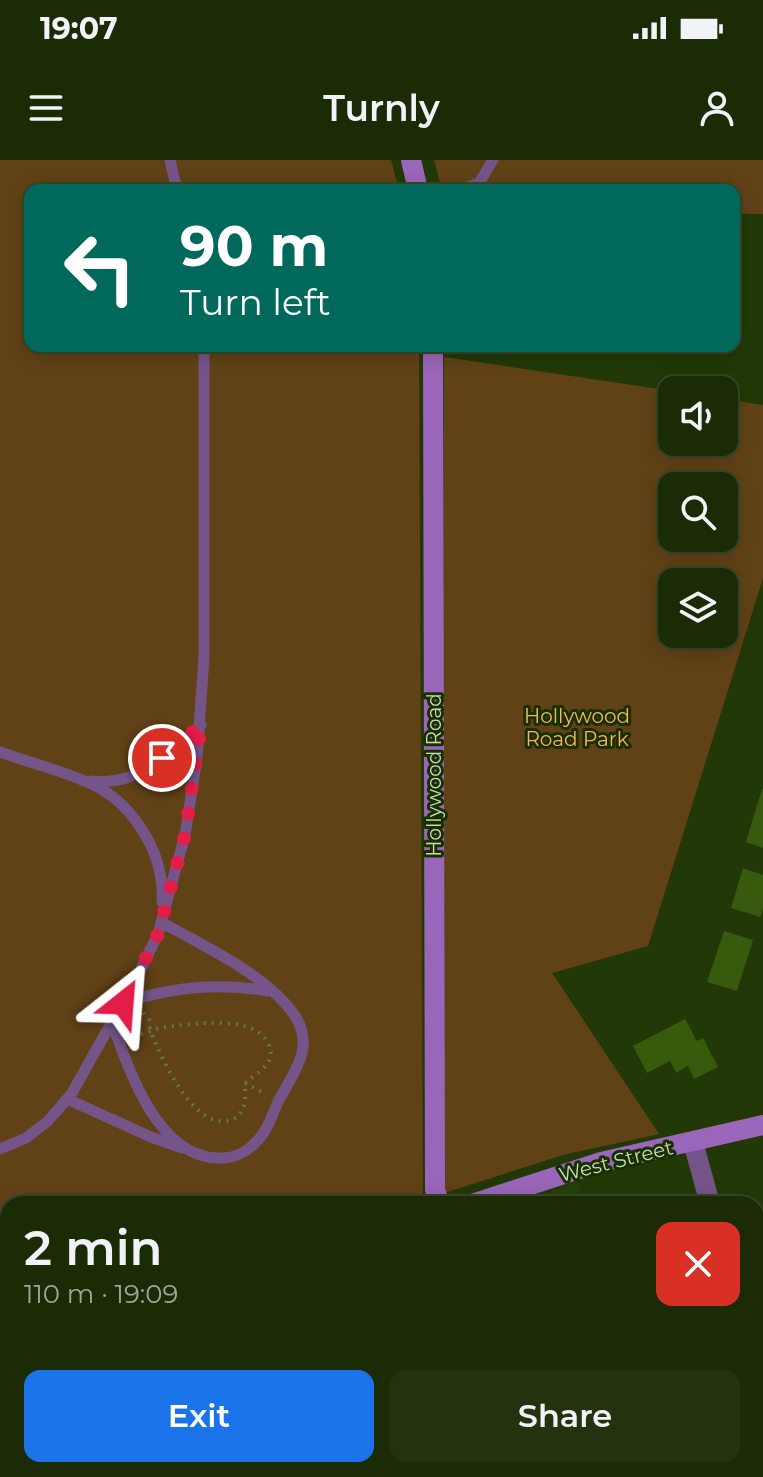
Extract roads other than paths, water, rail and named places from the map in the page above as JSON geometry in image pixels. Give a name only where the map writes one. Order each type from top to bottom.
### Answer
[{"type":"street","points":[[411,160],[419,184]]},
{"type":"street","name":"Hollywood Road","points":[[433,352],[437,1196]]},
{"type":"street","name":"West Street","points":[[497,1196],[601,1162],[763,1125]]},
{"type":"street","points":[[693,1142],[708,1196]]},
{"type":"lane","points":[[170,160],[176,184]]},
{"type":"lane","points":[[478,184],[493,160]]},
{"type":"lane","points":[[0,1149],[26,1138],[48,1121],[67,1099],[123,1003],[158,934],[185,835],[201,725],[204,657],[204,352]]},
{"type":"lane","points":[[0,752],[84,780],[103,782],[125,779],[149,769],[201,725]]},
{"type":"lane","points":[[84,780],[121,804],[151,844],[159,867],[163,894],[161,922]]},
{"type":"lane","points":[[67,1099],[151,1137],[210,1158],[226,1159],[241,1154],[264,1133],[300,1062],[305,1045],[295,1016],[272,992],[244,970],[161,922]]},
{"type":"lane","points":[[123,1003],[167,990],[203,985],[237,985],[272,992]]},
{"type":"lane","points":[[112,1022],[129,1071],[147,1107],[161,1127],[197,1153]]},
{"type":"park label","name":"Hollywood Road Park","points":[[577,728]]}]
